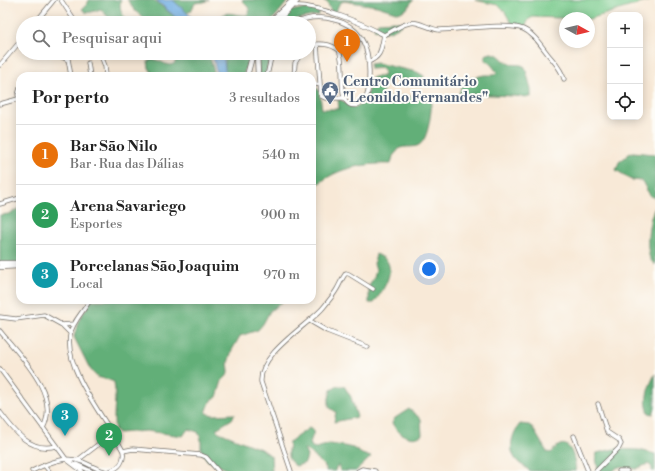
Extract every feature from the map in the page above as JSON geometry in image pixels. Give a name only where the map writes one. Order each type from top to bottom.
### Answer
[{"type":"main road","points":[[276,16],[293,0]]},
{"type":"main road","points":[[282,16],[299,0]]},
{"type":"main road","points":[[250,72],[252,60]]},
{"type":"main road","points":[[257,60],[257,72]]},
{"type":"main road","points":[[0,263],[16,263]]},
{"type":"main road","points":[[0,266],[16,266]]},
{"type":"street","points":[[41,16],[54,0]]},
{"type":"street","points":[[61,0],[71,16]]},
{"type":"street","points":[[299,0],[305,6]]},
{"type":"street","points":[[292,6],[305,6],[358,22],[384,35]]},
{"type":"street","points":[[326,12],[328,18]]},
{"type":"street","points":[[316,17],[328,18],[345,23],[358,32],[365,45],[368,62],[369,84],[366,97],[360,104],[355,106],[348,103],[345,98],[340,53],[335,47],[317,44],[321,95],[325,98],[345,98]]},
{"type":"street","points":[[368,62],[375,60],[378,57],[384,35],[407,24],[415,22],[439,30],[504,26],[527,31],[561,70],[564,79]]},
{"type":"street","points":[[0,65],[16,46]]},
{"type":"street","points":[[68,60],[70,72]]},
{"type":"street","points":[[103,60],[106,72]]},
{"type":"street","points":[[268,72],[270,60]]},
{"type":"street","points":[[294,72],[295,63],[297,60]]},
{"type":"street","points":[[88,62],[89,72]]},
{"type":"street","points":[[316,84],[320,84]]},
{"type":"street","points":[[0,104],[16,101]]},
{"type":"street","points":[[0,204],[16,199]]},
{"type":"street","points":[[291,471],[260,377],[274,351],[310,321],[325,306],[338,288],[345,274],[347,273],[373,289]]},
{"type":"street","points":[[87,304],[70,333],[70,350],[80,379],[87,393],[123,451],[123,459],[118,467],[110,471]]},
{"type":"street","points":[[0,317],[16,319],[44,314],[62,325],[70,333]]},
{"type":"street","points":[[310,321],[327,331],[368,347]]},
{"type":"street","points":[[62,325],[74,324]]},
{"type":"street","points":[[0,330],[30,368],[44,389],[46,397],[47,420],[43,428]]},
{"type":"street","points":[[0,369],[66,459],[91,471]]},
{"type":"street","points":[[596,471],[619,448],[621,444],[619,440],[608,432],[598,404]]},
{"type":"street","points":[[0,412],[16,432],[30,443],[43,448],[56,446]]},
{"type":"street","points":[[78,460],[113,433]]},
{"type":"street","points":[[574,436],[588,471]]},
{"type":"street","points":[[123,451],[134,449],[201,455],[206,457],[218,471]]},
{"type":"street","points":[[32,471],[54,461],[66,459],[78,460],[104,471]]},
{"type":"street","points":[[73,463],[82,471]]},
{"type":"street","points":[[44,465],[49,471]]},
{"type":"street","points":[[118,467],[122,471]]},
{"type":"street","points":[[358,471],[362,469],[375,471]]},
{"type":"street","points":[[619,471],[627,471]]},
{"type":"green space","points":[[88,0],[121,0],[120,3],[124,16],[107,16],[101,9],[88,13],[82,9],[87,4]]},
{"type":"green space","points":[[127,0],[154,0],[173,16],[141,16]]},
{"type":"green space","points":[[171,0],[209,0],[195,3],[191,11],[187,13]]},
{"type":"green space","points":[[289,0],[276,16],[222,16],[230,13],[247,15],[250,11],[242,1]]},
{"type":"green space","points":[[321,0],[414,0],[408,8],[399,13],[377,6],[344,1],[339,4],[336,14],[332,14],[327,2]]},
{"type":"green space","points":[[475,0],[652,0],[612,12],[607,12],[607,14],[595,17],[595,12],[559,12],[559,18],[533,17],[529,19],[525,27],[512,24],[505,12],[498,5]]},
{"type":"green space","points":[[301,9],[319,10],[319,15],[283,16]]},
{"type":"green space","points":[[395,21],[402,25],[385,32],[374,29],[378,22]]},
{"type":"green space","points":[[491,53],[499,56],[508,63],[525,67],[531,89],[531,97],[472,94],[465,98],[460,98],[459,94],[464,80],[484,75],[494,75],[497,72],[489,62],[485,60],[485,55]]},
{"type":"green space","points":[[156,60],[169,65],[175,63],[176,60],[211,60],[214,72],[152,72],[148,61]]},
{"type":"green space","points":[[225,60],[249,60],[244,72],[225,72]]},
{"type":"green space","points":[[258,60],[269,60],[266,72],[259,72]]},
{"type":"green space","points":[[376,63],[417,72],[424,76],[423,81],[388,79],[381,95],[384,98],[403,96],[432,100],[429,124],[422,142],[417,146],[400,148],[393,156],[391,164],[349,168],[330,176],[316,186],[316,88],[319,90],[322,109],[339,109],[338,99],[353,107],[366,102],[370,80],[373,77],[384,76],[383,68],[370,69],[370,64]]},
{"type":"green space","points":[[633,152],[655,154],[655,198],[650,196],[642,181],[632,180],[616,170],[619,162]]},
{"type":"green space","points":[[316,199],[319,206],[316,215]]},
{"type":"green space","points":[[655,208],[655,265],[650,257],[648,244],[651,217]]},
{"type":"green space","points":[[16,210],[16,265],[0,266],[0,215],[9,214]]},
{"type":"green space","points":[[376,254],[387,261],[389,272],[386,283],[380,294],[374,303],[369,303],[369,286],[376,269],[374,264]]},
{"type":"green space","points":[[89,304],[279,304],[270,311],[258,330],[240,336],[232,350],[228,363],[229,370],[227,376],[222,381],[217,397],[210,402],[206,413],[213,415],[235,414],[232,419],[216,429],[219,432],[263,450],[271,456],[272,471],[230,471],[207,460],[201,450],[201,439],[198,432],[188,429],[183,436],[146,431],[119,433],[115,431],[114,382],[97,377],[90,369],[74,337],[78,322]]},
{"type":"green space","points":[[655,374],[655,408],[653,414],[649,413],[647,408],[647,398],[649,388]]},
{"type":"green space","points":[[338,386],[344,386],[351,397],[357,417],[334,422],[336,412],[329,407],[329,398],[331,390]]},
{"type":"green space","points":[[409,409],[421,419],[422,435],[418,437],[413,438],[405,436],[392,423],[395,418]]},
{"type":"green space","points":[[520,424],[529,425],[532,427],[547,452],[551,453],[555,448],[563,444],[567,445],[572,452],[576,471],[529,471],[519,463],[513,454],[512,444],[514,433]]},
{"type":"green space","points":[[309,428],[314,431],[310,443],[312,447],[316,448],[330,444],[344,446],[353,448],[362,454],[371,457],[356,471],[340,471],[339,465],[336,467],[335,471],[326,471],[326,468],[312,454],[304,449],[307,456],[305,463],[296,466],[290,461],[289,458],[289,442]]},
{"type":"green space","points":[[614,449],[639,450],[655,454],[655,471],[652,471],[652,467],[648,464],[636,469],[618,467],[613,471],[598,471],[596,457],[597,453]]},
{"type":"water","points":[[156,0],[173,0],[190,16],[174,16]]},
{"type":"water","points":[[214,60],[224,60],[225,72],[216,72]]},
{"type":"place","name":"Bar São Nilo","points":[[347,62]]},
{"type":"place","name":"Centro Comunitário \"Leonildo Fernandes\"","points":[[330,105]]},
{"type":"place","name":"Porcelanas São Joaquim","points":[[65,436]]},
{"type":"place","name":"Arena Savariego","points":[[109,456]]}]
